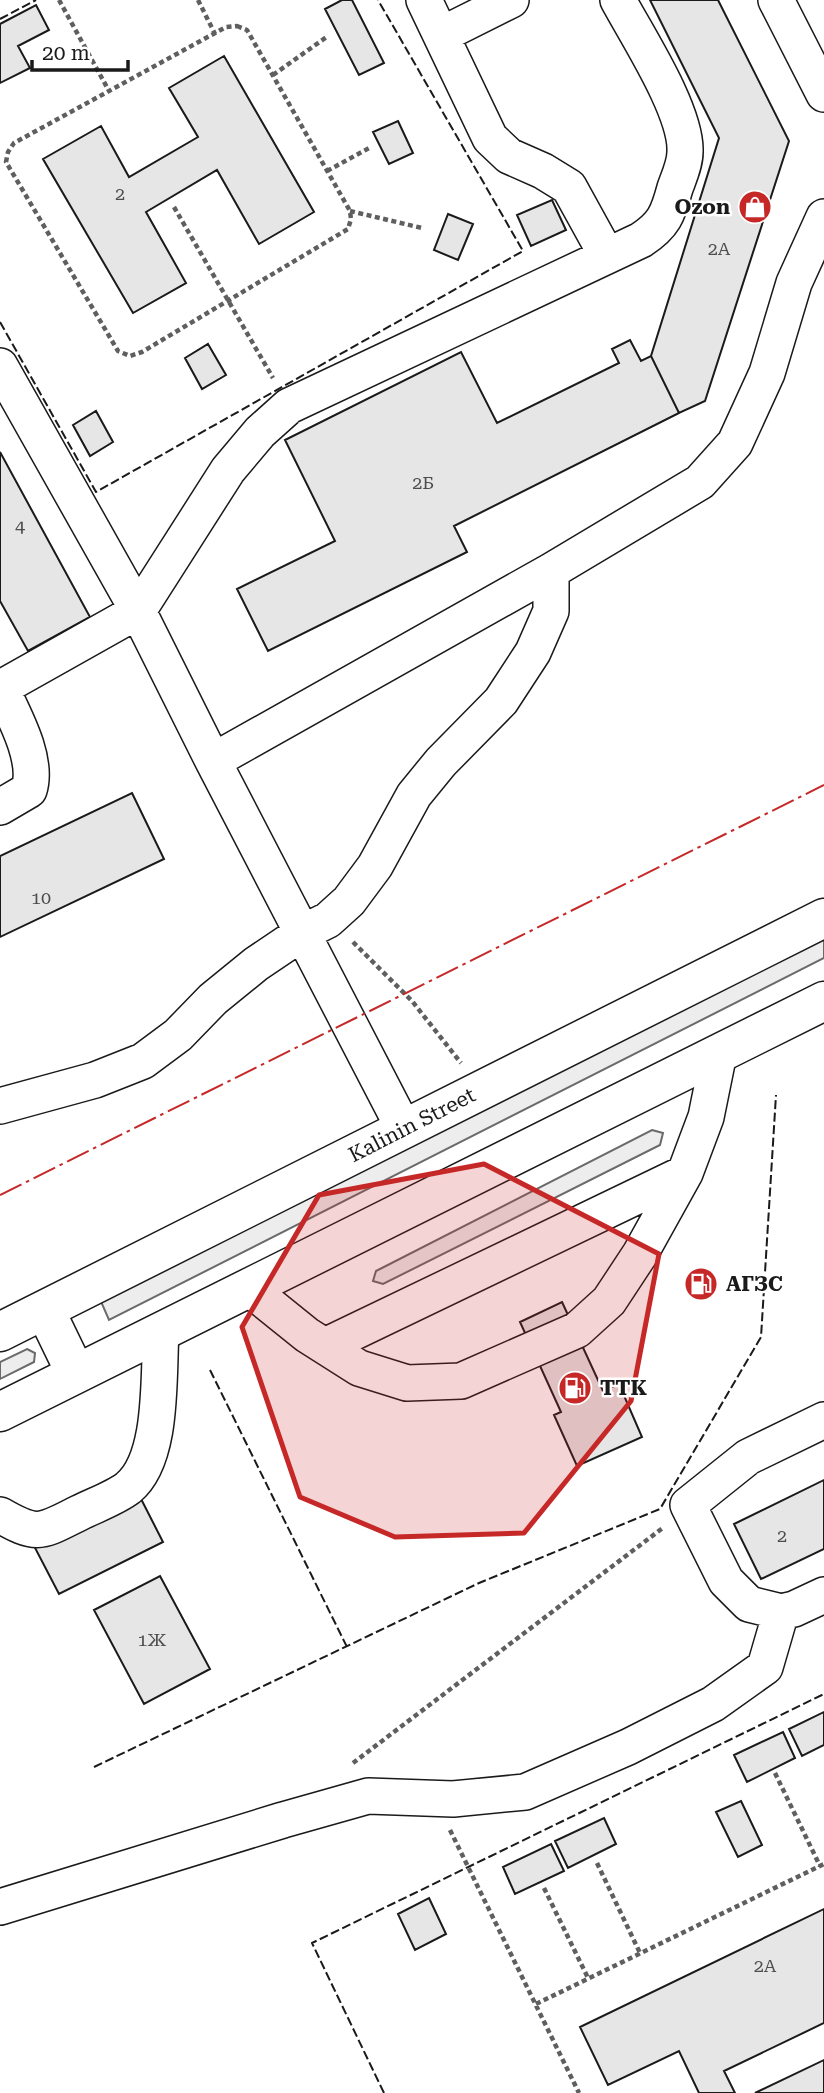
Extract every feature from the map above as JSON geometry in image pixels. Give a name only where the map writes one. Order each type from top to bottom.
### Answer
[{"type":"main road","name":"Kalinin Street","points":[[0,1332],[824,918]]},
{"type":"main road","points":[[0,1412],[824,1001]]},
{"type":"main road","points":[[45,1310],[76,1374]]},
{"type":"lane","points":[[424,0],[490,138],[509,156],[543,171],[569,187],[607,256]]},
{"type":"lane","points":[[441,34],[511,0]]},
{"type":"lane","points":[[0,807],[29,790],[32,768],[0,687],[138,611],[228,470],[260,432],[289,407],[657,230],[668,214],[685,154],[684,132],[677,110],[618,0]]},
{"type":"lane","points":[[776,0],[824,94]]},
{"type":"lane","points":[[213,761],[551,571],[700,482],[736,443],[767,373],[794,283],[824,217]]},
{"type":"lane","points":[[0,366],[138,611],[213,761],[315,926],[404,1129]]},
{"type":"lane","points":[[0,1106],[96,1080],[143,1061],[178,1035],[214,999],[256,964],[349,901],[375,866],[414,795],[441,762],[501,701],[533,652],[551,611],[551,571]]},
{"type":"lane","points":[[250,1289],[325,1346],[359,1368],[407,1383],[461,1381],[577,1330],[609,1301],[640,1254],[685,1173],[706,1117],[719,1053]]},
{"type":"lane","points":[[325,1346],[685,1173]]},
{"type":"lane","points":[[0,1515],[27,1530],[50,1528],[127,1488],[142,1472],[154,1436],[161,1332]]},
{"type":"lane","points":[[824,1420],[748,1457],[688,1505],[726,1581],[749,1604],[780,1612],[824,1595]]},
{"type":"lane","points":[[0,1907],[368,1796],[434,1798],[525,1792],[628,1747],[713,1704],[765,1667],[780,1612]]},
{"type":"path","points":[[59,0],[109,91]]},
{"type":"path","points":[[198,0],[215,34]]},
{"type":"path","points":[[237,26],[247,30],[351,211],[348,229],[142,352],[130,356],[118,351],[6,162],[14,143],[109,91],[226,27],[237,26]]},
{"type":"path","points":[[273,75],[328,36]]},
{"type":"path","points":[[327,170],[371,147]]},
{"type":"path","points":[[174,207],[289,407]]},
{"type":"path","points":[[351,211],[422,228]]},
{"type":"path","points":[[315,926],[376,963],[412,1001],[462,1064]]},
{"type":"path","points":[[346,1768],[660,1531],[688,1505]]},
{"type":"path","points":[[536,2004],[822,1865],[775,1773]]},
{"type":"path","points":[[434,1798],[579,2093]]},
{"type":"path","points":[[597,1863],[640,1954]]},
{"type":"path","points":[[544,1888],[588,1978]]},
{"type":"highlighted area","points":[[484,1164],[659,1254],[631,1401],[524,1533],[395,1537],[300,1497],[242,1327],[319,1195]]},
{"type":"shaded area","points":[[824,931],[824,958],[109,1320],[99,1297]]},
{"type":"shaded area","points":[[652,1130],[663,1133],[660,1145],[383,1284],[373,1281],[376,1271]]},
{"type":"shaded area","points":[[27,1349],[35,1353],[34,1362],[0,1379],[0,1362]]},
{"type":"building","points":[[342,0],[352,0],[384,63],[359,75],[325,9]]},
{"type":"building","points":[[650,0],[718,0],[789,141],[705,401],[679,413],[651,356],[719,138]]},
{"type":"building","points":[[36,5],[49,30],[18,46],[30,68],[0,83],[0,24]]},
{"type":"building","points":[[224,56],[314,212],[259,244],[217,170],[146,212],[186,283],[133,313],[43,159],[101,126],[129,177],[198,137],[169,88]]},
{"type":"building","points":[[398,121],[413,153],[389,164],[373,132]]},
{"type":"building","points":[[552,200],[566,230],[531,246],[517,215]]},
{"type":"building","points":[[448,214],[473,224],[458,260],[434,250]]},
{"type":"building","points":[[630,340],[641,361],[651,356],[679,413],[454,526],[467,552],[268,651],[237,589],[335,541],[285,440],[461,352],[497,423],[619,363],[612,349]]},
{"type":"building","points":[[208,344],[226,375],[202,389],[185,358]]},
{"type":"building","points":[[96,411],[113,442],[90,456],[73,425]]},
{"type":"building","points":[[0,452],[90,617],[28,651],[0,601]]},
{"type":"building","points":[[132,793],[164,859],[0,937],[0,856]]},
{"type":"building","name":"ТТК","points":[[562,1302],[603,1391],[619,1384],[642,1437],[577,1466],[554,1415],[561,1412],[520,1322]]},
{"type":"building","points":[[824,1480],[824,1549],[761,1579],[734,1524]]},
{"type":"building","points":[[137,1491],[163,1542],[59,1594],[33,1544]]},
{"type":"building","points":[[160,1576],[210,1669],[144,1704],[94,1610]]},
{"type":"building","points":[[824,1712],[824,1745],[802,1756],[789,1729]]},
{"type":"building","points":[[783,1732],[795,1758],[747,1782],[734,1755]]},
{"type":"building","points":[[741,1801],[762,1845],[738,1857],[716,1812]]},
{"type":"building","points":[[604,1818],[616,1844],[568,1868],[555,1841]]},
{"type":"building","points":[[551,1844],[564,1871],[515,1894],[503,1867]]},
{"type":"building","points":[[429,1898],[446,1934],[415,1950],[398,1914]]},
{"type":"building","points":[[824,1909],[824,2023],[724,2071],[735,2093],[699,2093],[679,2051],[608,2085],[580,2027]]},
{"type":"building","points":[[824,2060],[824,2093],[755,2093]]},
{"type":"fence","points":[[0,19],[36,0]]},
{"type":"fence","points":[[0,322],[96,492],[523,251],[378,0]]},
{"type":"fence","points":[[94,1767],[479,1583],[660,1509],[761,1337],[776,1095]]},
{"type":"fence","points":[[210,1370],[347,1647]]},
{"type":"fence","points":[[384,2093],[312,1943],[824,1694]]},
{"type":"power","points":[[0,1195],[824,785]]},
{"type":"place","name":"Ozon","points":[[755,207]]},
{"type":"place","name":"АГЗС","points":[[701,1284]]},
{"type":"place","name":"ТТК","points":[[575,1388]]}]
